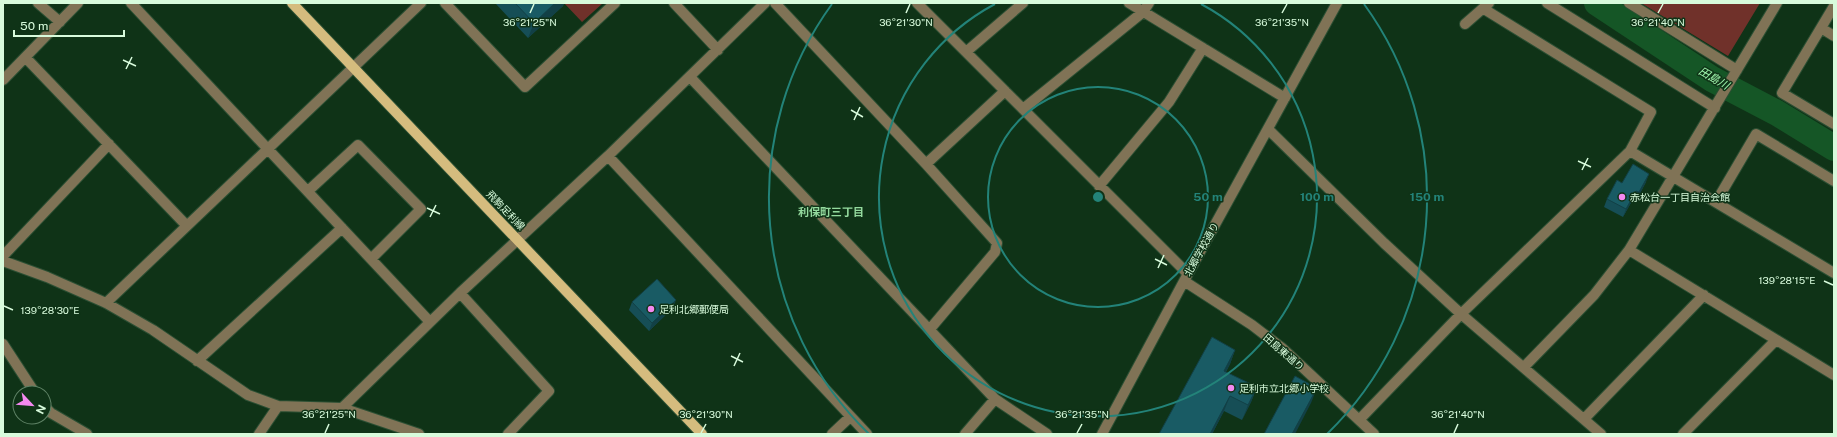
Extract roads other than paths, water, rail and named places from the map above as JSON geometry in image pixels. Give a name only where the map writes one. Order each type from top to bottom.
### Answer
[{"type":"main road","name":"飛駒足利線","points":[[292,3],[702,434]]},
{"type":"street","points":[[38,3],[60,22]]},
{"type":"street","points":[[3,80],[78,3]]},
{"type":"street","points":[[131,3],[430,322]]},
{"type":"street","points":[[106,302],[421,3]]},
{"type":"street","points":[[445,3],[525,87],[615,3]]},
{"type":"street","points":[[674,3],[718,50]]},
{"type":"street","points":[[342,408],[460,293],[690,78],[765,3]]},
{"type":"street","points":[[775,3],[926,164],[997,244],[995,252],[930,329]]},
{"type":"street","name":"田島東通り","points":[[917,3],[1099,186],[1186,278],[1282,348],[1374,434]]},
{"type":"street","points":[[966,52],[1023,3]]},
{"type":"street","points":[[1128,3],[1285,98]]},
{"type":"street","points":[[1022,109],[1143,12],[1150,3]]},
{"type":"street","name":"北郷学校通り","points":[[1102,434],[1186,278],[1338,3]]},
{"type":"street","points":[[1547,3],[1717,105]]},
{"type":"street","points":[[1629,3],[1736,72]]},
{"type":"street","points":[[1524,367],[1594,296],[1629,250],[1777,3]]},
{"type":"street","points":[[1359,420],[1461,314],[1630,151],[1651,112],[1486,6],[1465,24]]},
{"type":"street","points":[[1834,6],[1782,93],[1834,124]]},
{"type":"street","points":[[1821,28],[1834,36]]},
{"type":"street","points":[[1099,186],[1169,102],[1203,48]]},
{"type":"street","points":[[26,58],[187,226]]},
{"type":"street","points":[[690,78],[995,399],[1047,434]]},
{"type":"street","points":[[926,164],[1005,91]]},
{"type":"street","points":[[1268,129],[1384,243],[1461,314],[1601,434]]},
{"type":"street","points":[[1716,202],[1756,134],[1834,181]]},
{"type":"street","points":[[3,256],[109,144]]},
{"type":"street","points":[[308,191],[358,145],[421,209],[371,259]]},
{"type":"street","points":[[1630,151],[1834,273]]},
{"type":"street","points":[[608,156],[867,434]]},
{"type":"street","points":[[197,361],[342,228]]},
{"type":"street","points":[[1629,250],[1834,375]]},
{"type":"street","points":[[3,261],[47,277],[106,302],[153,330],[248,395],[278,406],[342,408],[419,434]]},
{"type":"street","points":[[460,293],[549,391],[508,434]]},
{"type":"street","points":[[1584,419],[1704,295]]},
{"type":"street","points":[[1683,434],[1776,340]]},
{"type":"street","points":[[3,344],[30,385]]},
{"type":"street","points":[[965,434],[995,399]]},
{"type":"street","points":[[259,434],[278,406]]},
{"type":"street","points":[[52,414],[87,434]]},
{"type":"street","points":[[832,434],[850,417]]},
{"type":"waterway","name":"田島川","points":[[1597,3],[1712,79],[1777,113],[1834,148]]},
{"type":"place","name":"赤松台一丁目自治会館","points":[[1622,197]]},
{"type":"place","name":"足利北郷郵便局","points":[[651,309]]},
{"type":"place","name":"足利市立北郷小学校","points":[[1231,388]]},
{"type":"district","name":"利保町三丁目","points":[[831,212]]}]
